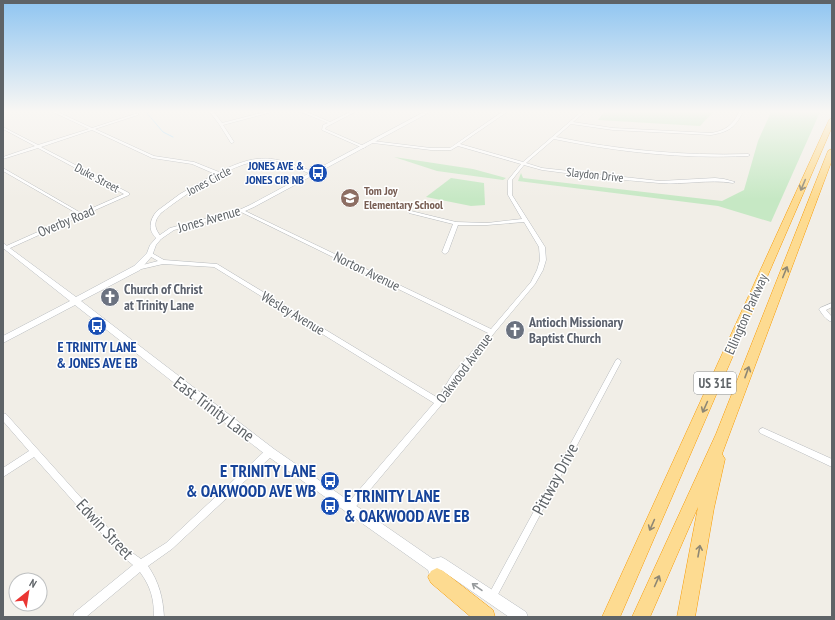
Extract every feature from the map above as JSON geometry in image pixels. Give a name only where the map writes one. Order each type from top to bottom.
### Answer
[{"type":"highway","name":"Ellington Parkway","points":[[641,617],[723,434],[825,150]]},
{"type":"highway","name":"Ellington Parkway","points":[[611,617],[825,150]]},
{"type":"highway","points":[[686,617],[706,508],[723,434]]},
{"type":"highway","points":[[434,572],[486,617]]},
{"type":"street","name":"Duke Street","points":[[28,141],[127,194]]},
{"type":"street","points":[[3,158],[54,141]]},
{"type":"street","points":[[117,141],[153,157],[193,163],[219,174]]},
{"type":"street","points":[[350,141],[364,147]]},
{"type":"street","points":[[373,142],[431,149],[451,149],[465,141]]},
{"type":"street","name":"Oakwood Avenue","points":[[350,507],[439,402],[454,377],[533,282],[540,270],[543,260],[542,247],[510,195],[510,187],[512,176],[522,164],[550,141]]},
{"type":"street","points":[[570,141],[610,148],[672,154],[720,157],[748,155]]},
{"type":"street","name":"Jones Avenue","points":[[3,340],[137,268],[150,254],[153,245],[159,238],[172,229],[241,211],[373,142]]},
{"type":"street","name":"Slaydon Drive","points":[[459,145],[542,169],[660,182],[713,179],[733,182]]},
{"type":"street","name":"Jones Circle","points":[[159,238],[152,230],[154,217],[168,204],[219,174],[243,163],[261,159],[274,160],[314,174]]},
{"type":"street","points":[[3,169],[82,215]]},
{"type":"street","name":"Overby Road","points":[[5,247],[82,215],[127,194]]},
{"type":"street","name":"Norton Avenue","points":[[241,211],[492,332]]},
{"type":"street","points":[[411,212],[456,223],[487,224],[526,220]]},
{"type":"street","points":[[445,252],[456,223]]},
{"type":"street","name":"East Trinity Lane","points":[[5,247],[74,302],[270,452],[350,507],[493,617]]},
{"type":"street","points":[[150,254],[163,262]]},
{"type":"street","name":"Wesley Avenue","points":[[137,268],[163,262],[215,265],[439,402]]},
{"type":"street","points":[[832,305],[822,309],[832,320]]},
{"type":"street","name":"Pittway Drive","points":[[492,597],[618,362]]},
{"type":"street","name":"Edwin Street","points":[[3,416],[124,552],[141,565],[169,546],[270,452]]},
{"type":"street","points":[[763,431],[832,463]]},
{"type":"street","points":[[3,473],[34,452]]},
{"type":"street","name":"East Trinity Lane","points":[[434,572],[441,563],[521,617]]},
{"type":"street","points":[[78,617],[141,565],[152,580],[159,601],[159,617]]},
{"type":"green space","points":[[758,141],[807,141],[771,222],[718,206],[518,181],[521,173],[523,178],[722,201],[744,190]]},
{"type":"green space","points":[[394,157],[473,169],[506,178],[503,180],[437,171]]},
{"type":"green space","points":[[451,178],[484,183],[485,205],[471,206],[426,197]]},
{"type":"place","name":"JONES AVE & JONES CIR NB","points":[[318,173]]},
{"type":"place","name":"Tom Joy Elementary School","points":[[350,198]]},
{"type":"place","name":"Church of Christ at Trinity Lane","points":[[110,297]]},
{"type":"place","name":"E TRINITY LANE & JONES AVE EB","points":[[97,326]]},
{"type":"place","name":"Antioch Missionary Baptist Church","points":[[515,330]]},
{"type":"place","name":"E TRINITY LANE & OAKWOOD AVE WB","points":[[330,481]]},
{"type":"place","name":"E TRINITY LANE & OAKWOOD AVE EB","points":[[330,506]]}]
